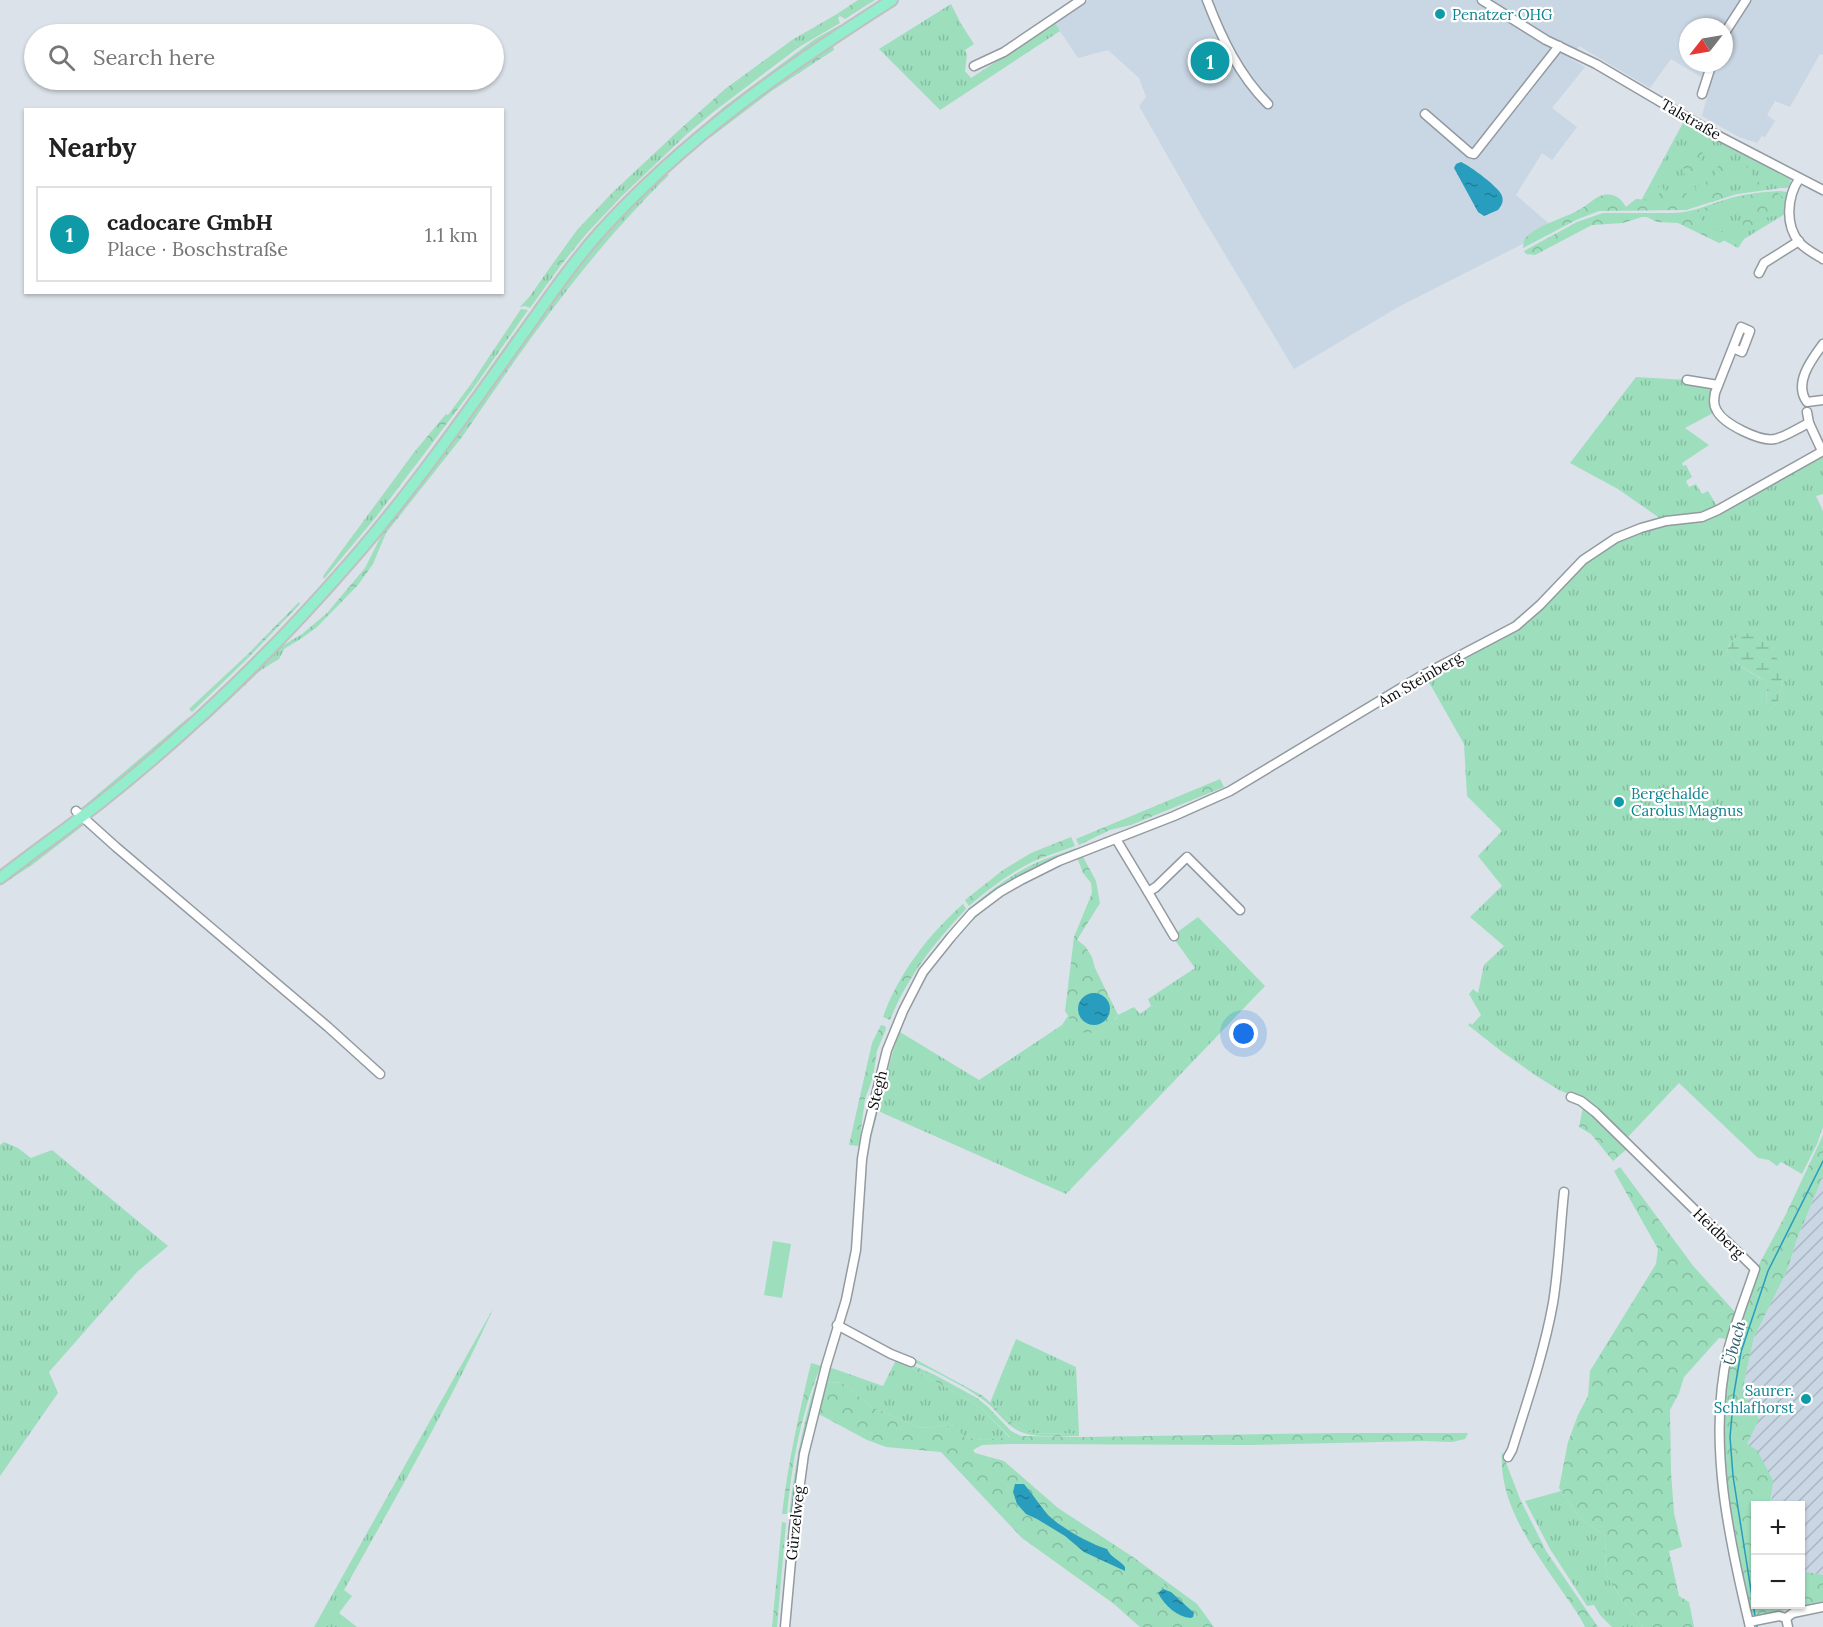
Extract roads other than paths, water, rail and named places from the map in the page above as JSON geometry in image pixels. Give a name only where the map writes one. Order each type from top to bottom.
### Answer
[{"type":"main road","points":[[0,878],[79,814],[102,801],[196,721],[290,630],[396,508],[567,273],[624,207],[679,154],[733,108],[791,66],[892,0]]},
{"type":"street","points":[[974,66],[1004,51],[1081,0]]},
{"type":"street","points":[[1207,0],[1219,32],[1241,73],[1268,104]]},
{"type":"street","name":"Talstraße","points":[[1482,0],[1546,40],[1621,78],[1715,134],[1823,190]]},
{"type":"street","points":[[1733,20],[1746,0]]},
{"type":"street","points":[[1425,114],[1474,154],[1559,46]]},
{"type":"street","points":[[1702,94],[1709,72]]},
{"type":"street","points":[[1800,179],[1793,190],[1789,216],[1798,241],[1823,259]]},
{"type":"street","points":[[1759,273],[1764,263],[1798,241]]},
{"type":"street","points":[[1823,344],[1807,368],[1803,385],[1803,395],[1808,402],[1823,400]]},
{"type":"street","points":[[1733,348],[1714,400],[1718,413],[1724,420],[1745,432],[1773,440],[1809,423]]},
{"type":"street","points":[[1687,380],[1718,385]]},
{"type":"street","points":[[1807,412],[1809,423],[1822,451]]},
{"type":"street","name":"Am Steinberg","points":[[1000,892],[1059,861],[1230,791],[1421,676],[1516,626],[1540,605],[1583,560],[1616,538],[1666,521],[1702,517],[1822,451]]},
{"type":"street","points":[[79,814],[380,1074]]},
{"type":"street","points":[[1116,839],[1174,936]]},
{"type":"street","points":[[1148,892],[1187,856],[1240,910]]},
{"type":"street","name":"Stegh","points":[[812,1420],[837,1325],[846,1300],[856,1250],[862,1159],[887,1050],[903,1011],[923,972],[972,913],[1000,892]]},
{"type":"street","name":"Heidberg","points":[[1571,1097],[1581,1101],[1595,1112],[1755,1269],[1728,1351],[1719,1422],[1726,1508],[1732,1544],[1755,1622]]},
{"type":"street","points":[[1508,1457],[1537,1367],[1552,1306],[1558,1267],[1564,1192]]},
{"type":"street","points":[[837,1325],[911,1362]]},
{"type":"street","name":"Gürzelweg","points":[[785,1627],[795,1518],[804,1454],[812,1420]]},
{"type":"street","points":[[1755,1622],[1779,1616],[1787,1622],[1793,1613],[1823,1608]]},
{"type":"water","points":[[1461,162],[1484,177],[1500,192],[1503,200],[1498,210],[1484,216],[1478,212],[1454,168]]},
{"type":"water","points":[[1094,993],[1106,997],[1110,1009],[1106,1021],[1094,1025],[1082,1021],[1078,1009],[1082,997]]},
{"type":"water","points":[[1015,1484],[1024,1484],[1048,1515],[1060,1525],[1107,1549],[1121,1562],[1125,1571],[1084,1552],[1065,1536],[1026,1514],[1017,1504],[1013,1492]]},
{"type":"water","points":[[1163,1589],[1171,1592],[1194,1613],[1193,1617],[1181,1616],[1168,1606],[1158,1593]]},
{"type":"waterway","name":"Übach","points":[[1755,1616],[1733,1476],[1730,1437],[1734,1393],[1741,1352],[1768,1271],[1823,1161]]},
{"type":"place","name":"Penatzer OHG","points":[[1440,14]]},
{"type":"place","name":"cadocare GmbH","points":[[1210,61]]},
{"type":"place","name":"Bergehalde Carolus Magnus","points":[[1619,802]]},
{"type":"place","name":"Saurer. Schlafhorst","points":[[1806,1399]]}]
